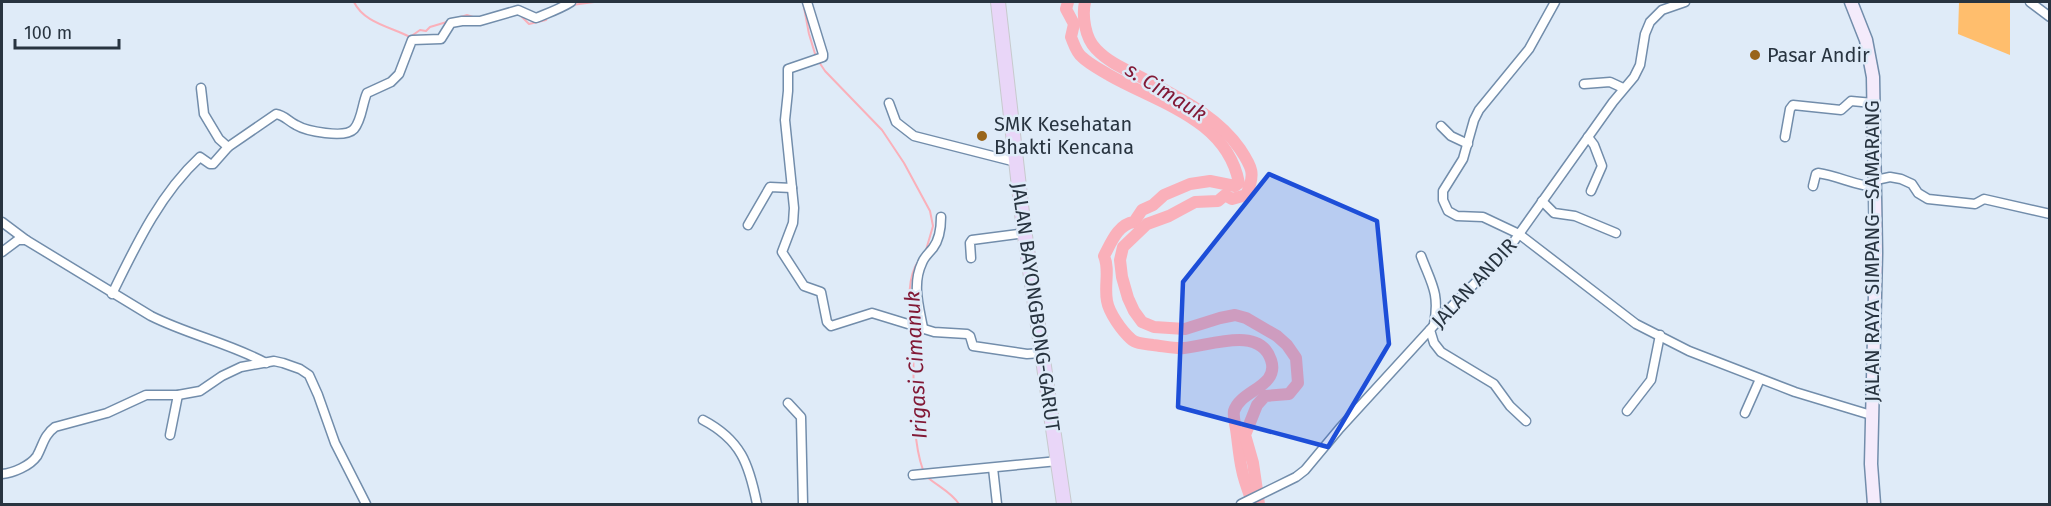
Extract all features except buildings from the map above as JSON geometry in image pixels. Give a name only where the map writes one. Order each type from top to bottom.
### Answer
[{"type":"main road","name":"JALAN BAYONGBONG-GARUT","points":[[998,2],[1025,233],[1064,504]]},
{"type":"main road","name":"JALAN RAYA SIMPANG—SAMARANG","points":[[1851,2],[1871,60],[1874,103],[1875,333],[1871,415],[1874,504]]},
{"type":"street","points":[[112,294],[171,188],[200,157],[212,164],[228,147],[273,115],[278,114],[305,129],[320,133],[351,132],[356,126],[367,93],[391,82],[399,74],[412,40],[441,39],[452,23],[480,21],[518,10],[527,16],[536,18],[571,2]]},
{"type":"street","points":[[807,2],[823,49],[823,57],[788,69],[785,120],[793,223],[782,252],[804,286],[821,292],[828,324],[831,326],[872,313],[934,332],[967,334],[973,346],[1027,354],[1041,353]]},
{"type":"street","points":[[1555,2],[1529,49],[1474,120],[1463,159],[1443,191],[1444,206],[1453,214],[1483,217],[1519,234],[1636,324],[1689,351],[1795,392],[1871,415]]},
{"type":"street","name":"JALAN ANDIR","points":[[1241,504],[1305,470],[1340,428],[1432,328],[1507,251],[1623,88],[1634,78],[1640,65],[1645,34],[1650,22],[1662,10],[1685,2]]},
{"type":"street","points":[[2030,2],[2049,17]]},
{"type":"street","points":[[1584,84],[1605,82],[1623,88]]},
{"type":"street","points":[[201,88],[204,116],[220,140],[228,147]]},
{"type":"street","points":[[1785,136],[1790,109],[1793,105],[1840,110],[1851,101],[1874,103]]},
{"type":"street","points":[[889,103],[896,122],[914,136],[1016,162]]},
{"type":"street","points":[[1441,126],[1451,136],[1468,144]]},
{"type":"street","points":[[1588,137],[1594,145],[1602,166],[1591,192]]},
{"type":"street","points":[[1813,186],[1818,173],[1842,178],[1858,185],[1876,183],[1890,177],[1912,184],[1918,194],[1928,199],[1975,204],[1984,199],[2049,214]]},
{"type":"street","points":[[748,225],[768,188],[792,188]]},
{"type":"street","points":[[1542,201],[1554,213],[1575,216],[1616,233]]},
{"type":"street","points":[[921,327],[916,291],[917,279],[923,260],[935,246],[940,235],[941,217]]},
{"type":"street","points":[[2,222],[26,240],[112,294],[169,325],[243,350],[266,363]]},
{"type":"street","points":[[971,258],[970,243],[972,240],[1025,233]]},
{"type":"street","points":[[2,251],[18,240],[26,240]]},
{"type":"street","points":[[1422,255],[1436,290],[1437,300],[1432,328],[1434,343],[1441,352],[1494,384],[1510,406],[1526,421]]},
{"type":"street","points":[[1627,411],[1651,380],[1660,336]]},
{"type":"street","points":[[2,474],[30,463],[37,456],[49,432],[55,427],[107,413],[146,395],[178,395],[200,391],[222,376],[241,367],[283,363],[309,375],[335,443],[366,504]]},
{"type":"street","points":[[1745,412],[1760,378]]},
{"type":"street","points":[[170,435],[178,395]]},
{"type":"street","points":[[788,403],[801,417],[803,504]]},
{"type":"street","points":[[703,420],[721,429],[742,454],[757,504]]},
{"type":"street","points":[[913,475],[1058,461]]},
{"type":"street","points":[[993,468],[997,504]]},
{"type":"highlighted area","points":[[1269,174],[1377,221],[1389,344],[1328,447],[1178,407],[1183,282]]},
{"type":"shaded area","points":[[1959,2],[2010,2],[2010,55],[1958,34]]},
{"type":"waterway","points":[[354,2],[358,9],[371,20],[410,37],[420,30],[426,31],[430,27],[450,21]]},
{"type":"waterway","points":[[572,5],[594,2]]},
{"type":"waterway","name":"Irigasi Cimanuk","points":[[803,2],[816,57]]},
{"type":"waterway","name":"s. Cimauk","points":[[1068,2],[1066,9],[1074,24],[1071,37],[1080,55],[1109,75],[1169,105],[1206,128],[1221,143],[1232,161],[1239,183],[1235,186],[1210,181],[1190,184],[1164,195],[1153,205],[1142,210],[1134,222],[1119,230],[1104,256],[1107,267],[1106,295],[1108,306],[1116,322],[1133,341],[1180,348],[1245,340],[1265,349],[1271,360],[1270,376],[1244,398],[1234,411],[1240,460],[1253,504]]},
{"type":"waterway","name":"s. Cimauk","points":[[1085,2],[1085,27],[1096,49],[1114,63],[1210,118],[1231,138],[1250,166],[1252,176],[1246,195],[1232,199],[1225,195],[1218,201],[1195,202],[1169,216],[1147,224],[1123,247],[1120,260],[1128,298],[1142,322],[1154,327],[1185,329],[1235,315],[1246,318],[1277,336],[1296,358],[1298,383],[1289,394],[1265,396],[1257,405],[1245,435],[1253,463],[1259,504]]},
{"type":"waterway","points":[[461,17],[467,15],[473,17]]},
{"type":"waterway","points":[[521,16],[529,24],[546,20],[548,16]]},
{"type":"waterway","name":"Irigasi Cimanuk","points":[[819,62],[882,130],[904,163],[930,211],[933,226],[926,250]]},
{"type":"waterway","name":"Irigasi Cimanuk","points":[[911,321],[909,297],[911,281],[919,260]]},
{"type":"waterway","name":"Irigasi Cimanuk","points":[[912,327],[914,419],[923,470]]},
{"type":"waterway","name":"Irigasi Cimanuk","points":[[927,477],[949,493],[959,504]]},
{"type":"place","name":"Pasar Andir","points":[[1755,55]]},
{"type":"place","name":"SMK Kesehatan Bhakti Kencana","points":[[982,136]]}]
